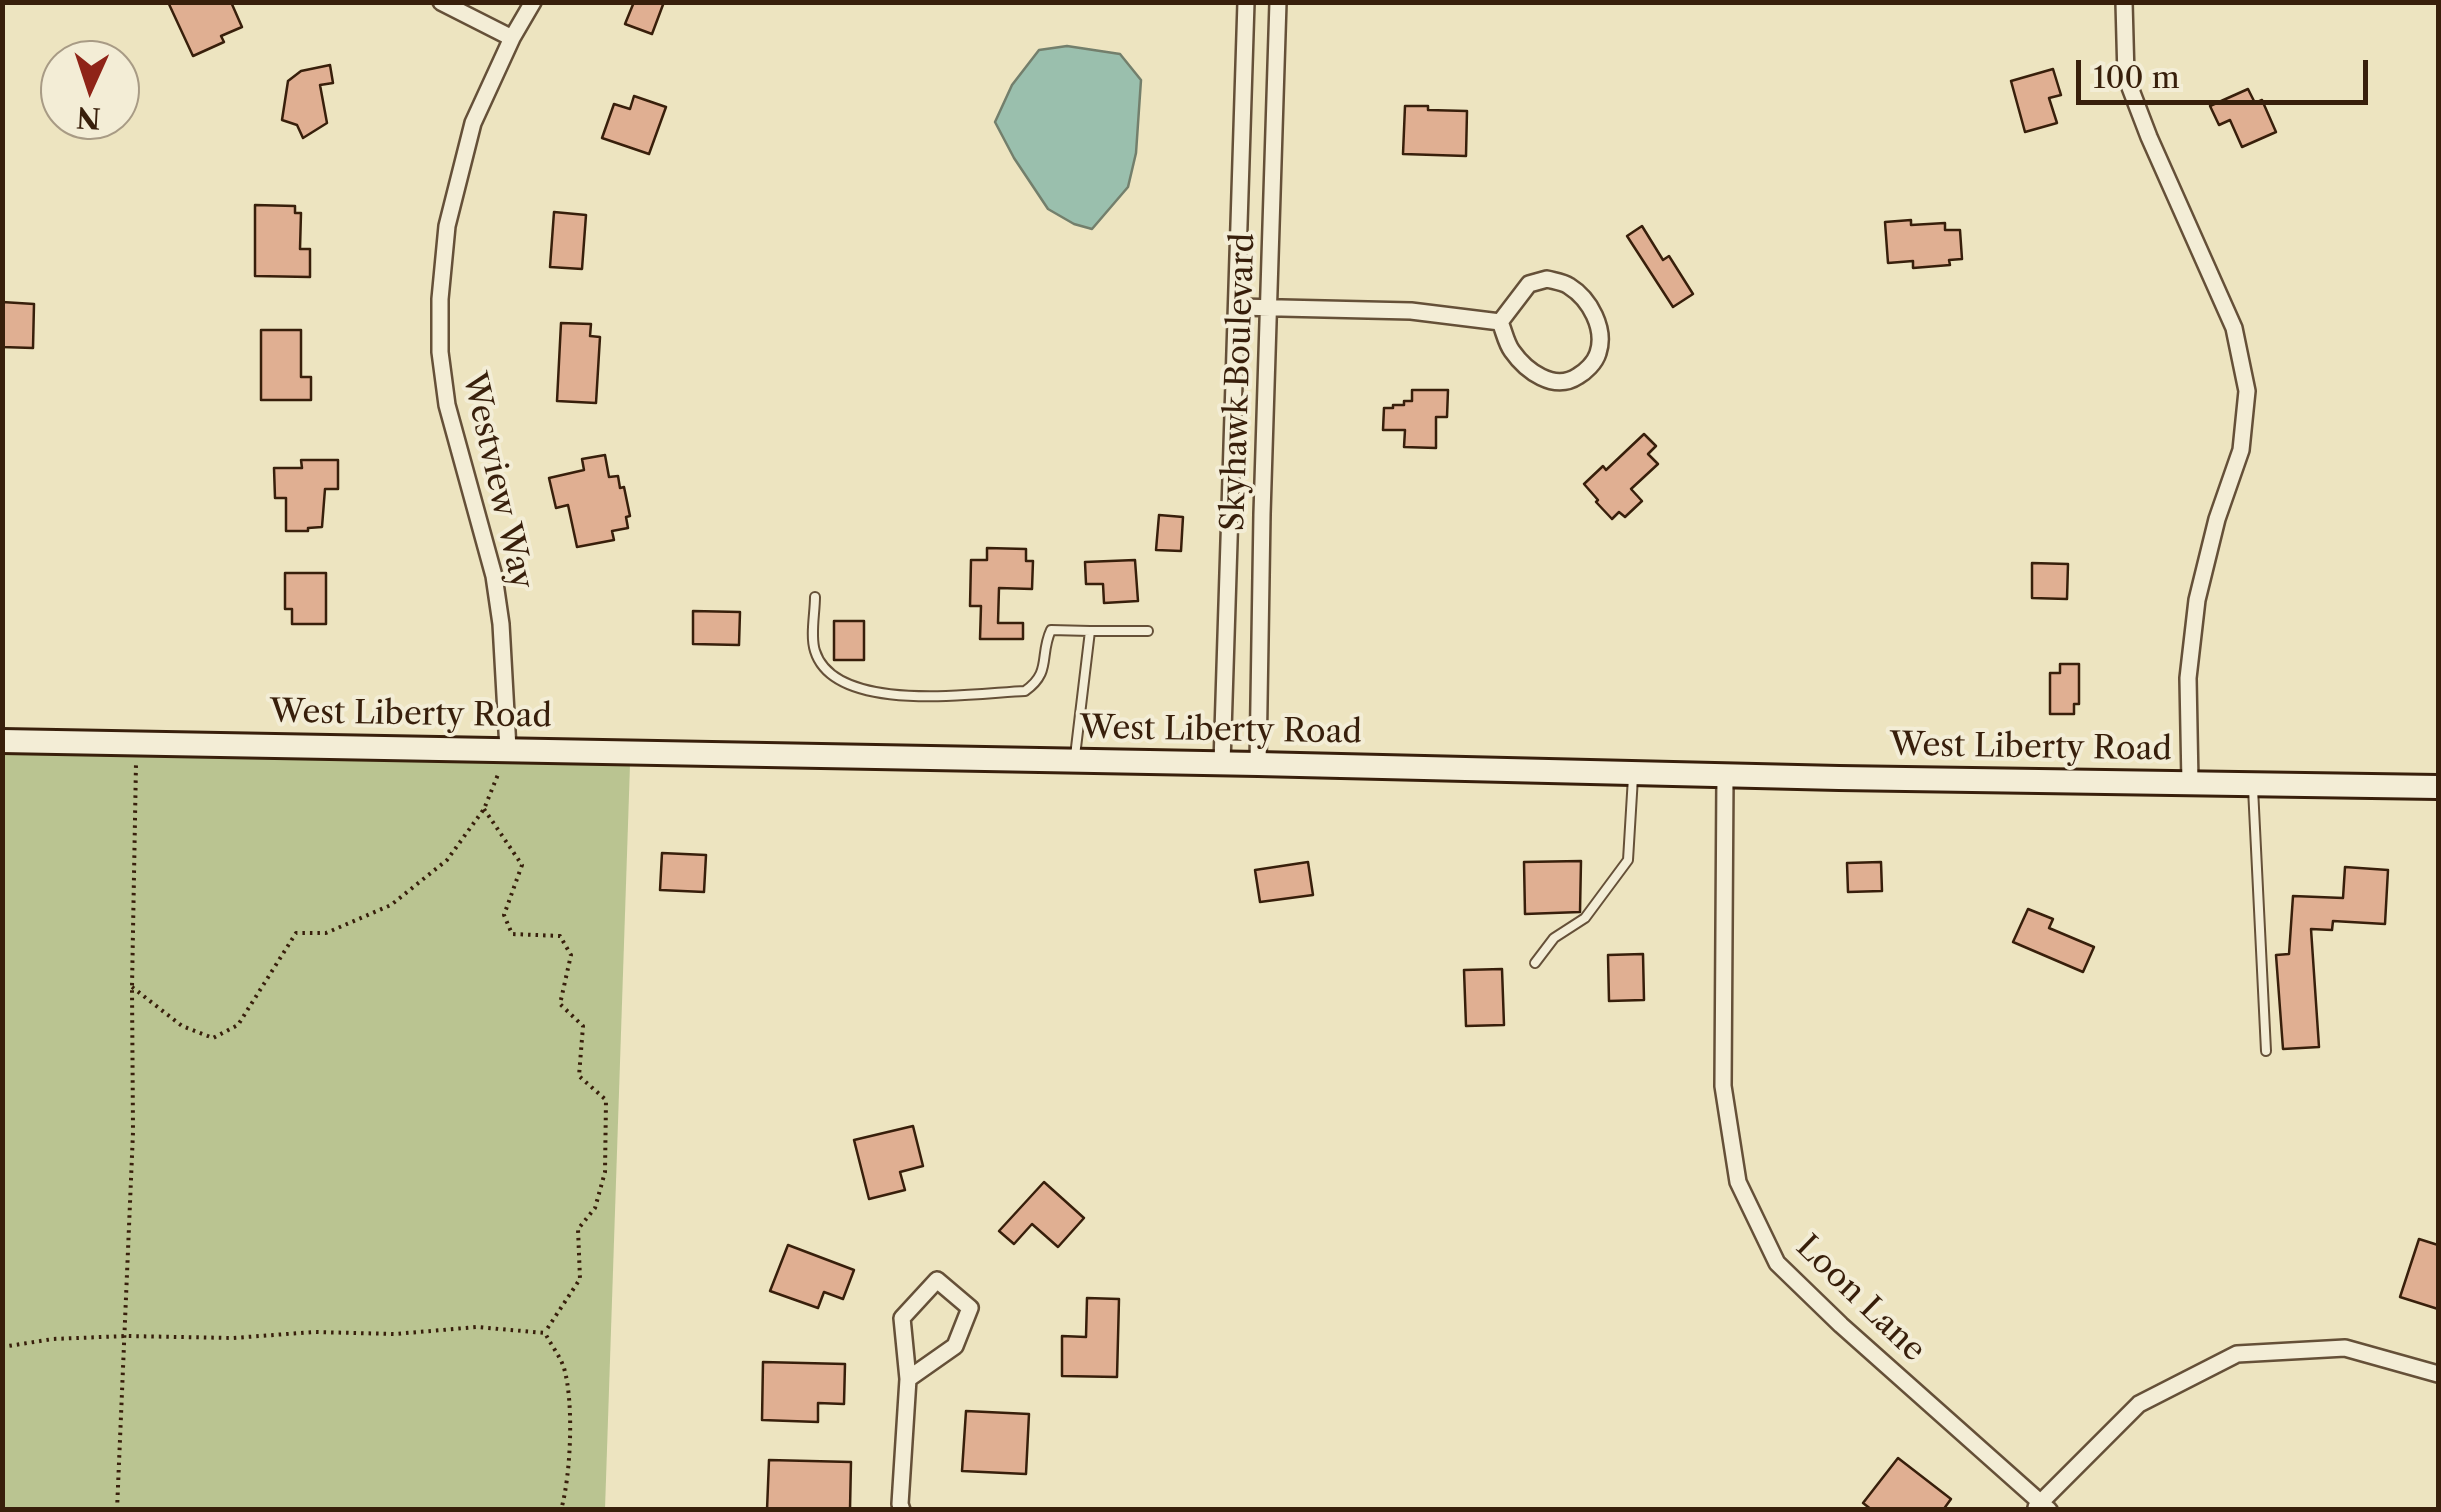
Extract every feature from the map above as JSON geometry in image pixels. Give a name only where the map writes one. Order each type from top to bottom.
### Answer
[{"type":"main road","name":"West Liberty Road","points":[[2,741],[2438,787]]},
{"type":"street","points":[[441,2],[512,38]]},
{"type":"street","name":"Westview Way","points":[[508,749],[494,576],[447,406],[440,352],[441,280],[451,209],[473,122],[533,2]]},
{"type":"street","name":"Skyhawk Boulevard","points":[[1222,764],[1246,2]]},
{"type":"street","name":"Skyhawk Boulevard","points":[[1258,764],[1278,2]]},
{"type":"street","points":[[2124,2],[2126,76],[2148,138],[2234,328],[2247,391],[2241,450],[2217,519],[2197,600],[2188,678],[2190,782]]},
{"type":"street","points":[[1547,279],[1568,284],[1590,305],[1599,326],[1598,353],[1586,371],[1571,381],[1548,381],[1511,350],[1500,322],[1529,284],[1547,279]]},
{"type":"street","points":[[1238,307],[1410,311],[1500,322]]},
{"type":"street","name":"Loon Lane","points":[[1725,774],[1723,1086],[1738,1182],[1776,1263],[2041,1507]]},
{"type":"street","points":[[902,1510],[908,1379],[902,1318],[937,1280],[970,1308],[955,1346],[908,1379]]},
{"type":"street","points":[[2041,1507],[2138,1404],[2238,1354],[2345,1348],[2438,1374]]},
{"type":"lane","points":[[815,597],[814,648],[822,666],[835,678],[865,690],[906,697],[1026,690],[1038,682],[1044,670],[1051,630],[1148,630]]},
{"type":"lane","points":[[1074,760],[1090,632]]},
{"type":"lane","points":[[1536,963],[1554,938],[1585,918],[1628,860],[1633,773]]},
{"type":"lane","points":[[2253,784],[2266,1051]]},
{"type":"path","points":[[118,1510],[133,1132],[136,743]]},
{"type":"path","points":[[132,987],[182,1026],[212,1038],[238,1026],[296,933],[326,933],[391,905],[447,860],[484,809],[508,749]]},
{"type":"path","points":[[484,809],[522,864],[504,916],[512,934],[560,936],[570,954],[560,1004],[583,1026],[579,1076],[606,1100],[605,1172],[595,1208],[578,1229],[580,1279],[545,1334]]},
{"type":"path","points":[[2,1347],[53,1339],[234,1338],[314,1332],[395,1334],[477,1327],[545,1334]]},
{"type":"path","points":[[545,1334],[562,1364],[570,1393],[562,1510]]},
{"type":"shaded area","points":[[1067,46],[1120,54],[1141,80],[1136,153],[1128,187],[1092,229],[1048,209],[995,122],[1012,85],[1039,50]]},
{"type":"shaded area","points":[[3,752],[630,765],[605,1509],[3,1510]]},
{"type":"building","points":[[168,2],[231,2],[242,27],[221,36],[224,42],[193,56]]},
{"type":"building","points":[[634,2],[664,2],[652,34],[625,24]]},
{"type":"building","points":[[330,65],[333,83],[320,85],[327,123],[303,138],[297,125],[282,120],[288,81],[301,71]]},
{"type":"building","points":[[2053,69],[2061,95],[2049,98],[2057,123],[2025,132],[2011,81]]},
{"type":"building","points":[[2248,89],[2255,103],[2262,100],[2276,132],[2242,147],[2230,120],[2219,125],[2210,106]]},
{"type":"building","points":[[634,96],[666,107],[649,154],[602,138],[614,104],[630,109]]},
{"type":"building","points":[[1405,106],[1467,111],[1466,156],[1403,154]]},
{"type":"building","points":[[255,205],[295,206],[295,213],[301,213],[300,249],[310,249],[310,277],[255,276]]},
{"type":"building","points":[[554,212],[586,215],[582,269],[550,267]]},
{"type":"building","points":[[1911,220],[1911,225],[1945,223],[1945,230],[1960,230],[1962,259],[1949,260],[1950,265],[1913,268],[1913,261],[1888,263],[1885,222]]},
{"type":"building","points":[[1642,226],[1663,260],[1669,256],[1693,294],[1673,307],[1627,236]]},
{"type":"building","points":[[2,302],[34,304],[33,348],[2,347]]},
{"type":"building","points":[[561,323],[591,324],[590,336],[600,337],[596,403],[557,401]]},
{"type":"building","points":[[261,330],[301,330],[301,377],[311,377],[311,400],[261,400]]},
{"type":"building","points":[[1412,390],[1448,390],[1447,417],[1436,417],[1436,448],[1404,447],[1405,430],[1383,430],[1384,408],[1412,401]]},
{"type":"building","points":[[1644,434],[1656,446],[1648,454],[1658,464],[1631,489],[1642,501],[1625,517],[1619,512],[1612,519],[1584,484],[1603,466],[1606,470]]},
{"type":"building","points":[[605,455],[609,477],[618,476],[620,488],[624,487],[630,516],[626,517],[628,528],[612,531],[614,540],[577,547],[568,505],[556,508],[549,478],[584,470],[582,459]]},
{"type":"building","points":[[301,460],[338,460],[338,489],[325,489],[322,527],[286,531],[286,498],[275,498],[274,468],[302,468]]},
{"type":"building","points":[[1159,515],[1183,517],[1181,551],[1156,550]]},
{"type":"building","points":[[987,548],[1026,549],[1026,561],[1033,561],[1032,589],[999,588],[998,623],[1023,623],[1023,639],[980,639],[981,606],[970,606],[971,560],[987,560]]},
{"type":"building","points":[[1135,560],[1138,601],[1104,603],[1103,584],[1086,584],[1085,562]]},
{"type":"building","points":[[2032,563],[2068,564],[2067,599],[2032,598]]},
{"type":"building","points":[[285,573],[326,573],[326,624],[292,624],[292,609],[285,609]]},
{"type":"building","points":[[693,611],[740,612],[739,645],[693,644]]},
{"type":"building","points":[[834,621],[864,621],[864,660],[834,660]]},
{"type":"building","points":[[2060,664],[2079,664],[2079,704],[2074,704],[2074,714],[2050,714],[2050,673],[2060,673]]},
{"type":"building","points":[[662,853],[706,855],[704,892],[660,890]]},
{"type":"building","points":[[1581,861],[1580,912],[1525,914],[1524,862]]},
{"type":"building","points":[[1308,862],[1313,895],[1260,902],[1255,870]]},
{"type":"building","points":[[1881,862],[1882,891],[1848,892],[1847,863]]},
{"type":"building","points":[[2345,867],[2388,870],[2385,924],[2333,921],[2332,930],[2311,929],[2319,1047],[2283,1049],[2276,955],[2289,954],[2293,896],[2343,898]]},
{"type":"building","points":[[2028,909],[2053,919],[2049,928],[2094,947],[2083,972],[2013,942]]},
{"type":"building","points":[[1643,954],[1644,1000],[1609,1001],[1608,955]]},
{"type":"building","points":[[1502,969],[1504,1025],[1466,1026],[1464,970]]},
{"type":"building","points":[[913,1126],[923,1166],[900,1172],[905,1190],[869,1199],[854,1140]]},
{"type":"building","points":[[1044,1182],[1084,1218],[1058,1247],[1032,1224],[1014,1244],[999,1231]]},
{"type":"building","points":[[2419,1239],[2438,1245],[2438,1309],[2400,1297]]},
{"type":"building","points":[[788,1245],[854,1270],[843,1299],[824,1292],[818,1308],[770,1291]]},
{"type":"building","points":[[1087,1298],[1119,1299],[1117,1377],[1062,1376],[1062,1336],[1086,1337]]},
{"type":"building","points":[[763,1362],[845,1364],[844,1404],[818,1403],[818,1422],[762,1420]]},
{"type":"building","points":[[966,1411],[1029,1414],[1026,1474],[962,1471]]},
{"type":"building","points":[[1898,1458],[1951,1499],[1943,1510],[1872,1510],[1863,1503]]},
{"type":"building","points":[[769,1460],[851,1462],[850,1509],[767,1510]]}]
